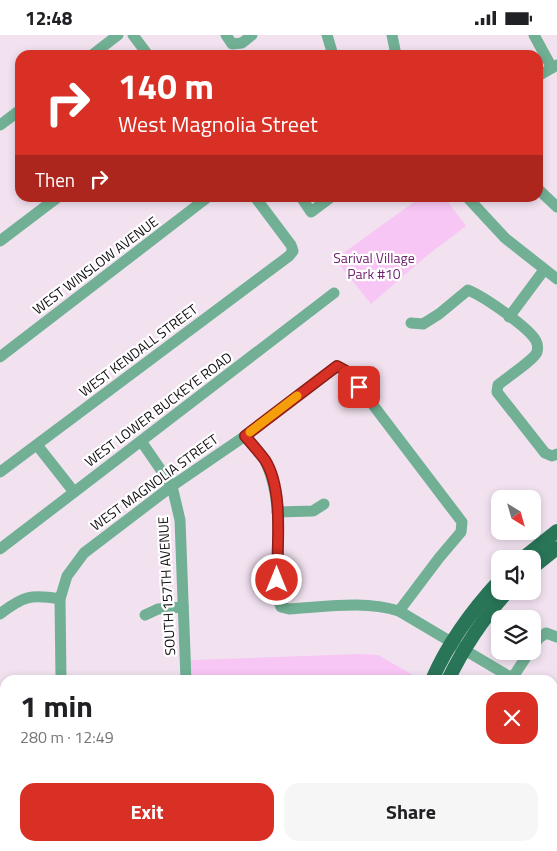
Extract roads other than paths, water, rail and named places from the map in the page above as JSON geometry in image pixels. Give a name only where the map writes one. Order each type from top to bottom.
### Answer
[{"type":"main road","points":[[533,550],[557,531]]},
{"type":"main road","points":[[541,561],[557,548]]},
{"type":"main road","points":[[449,675],[457,647],[473,612],[491,591]]},
{"type":"main road","points":[[436,675],[457,647],[500,600]]},
{"type":"street","points":[[98,50],[118,35]]},
{"type":"street","points":[[133,35],[144,50]]},
{"type":"street","points":[[229,39],[242,43],[252,35]]},
{"type":"street","points":[[327,35],[332,50]]},
{"type":"street","points":[[392,35],[395,50]]},
{"type":"street","points":[[534,35],[554,67],[543,73]]},
{"type":"street","points":[[0,125],[15,114]]},
{"type":"street","points":[[543,194],[557,207]]},
{"type":"street","points":[[0,241],[51,202]]},
{"type":"street","name":"WEST WINSLOW AVENUE","points":[[0,357],[202,202]]},
{"type":"street","name":"WEST KENDALL STREET","points":[[0,473],[289,256],[293,251],[291,245],[259,202]]},
{"type":"street","points":[[305,202],[312,211],[324,202]]},
{"type":"street","points":[[472,202],[505,238],[557,279]]},
{"type":"street","points":[[509,317],[544,270]]},
{"type":"street","points":[[411,323],[423,324],[439,314],[468,290],[477,294],[509,317],[536,339],[538,346],[536,355],[498,385],[497,391],[545,453],[554,455]]},
{"type":"street","name":"WEST LOWER BUCKEYE ROAD","points":[[0,549],[334,293]]},
{"type":"street","name":"WEST MAGNOLIA STREET","points":[[61,675],[60,599],[67,576],[84,553],[172,486],[245,436],[337,366],[348,372],[462,522],[461,532],[399,611]]},
{"type":"street","points":[[245,436],[266,461],[274,486],[277,512],[278,597],[281,607],[289,609],[368,605],[387,607],[399,611],[504,675]]},
{"type":"street","name":"SOUTH 157TH AVENUE","points":[[141,441],[172,486],[180,521],[186,675]]},
{"type":"street","points":[[37,445],[74,492]]},
{"type":"street","points":[[277,512],[313,511],[324,504]]},
{"type":"street","points":[[0,614],[16,602],[33,596],[60,599]]},
{"type":"street","points":[[145,615],[158,609],[183,607]]},
{"type":"street","points":[[541,637],[546,633],[557,637]]},
{"type":"street","points":[[514,675],[524,660]]},
{"type":"park label","name":"Sarival Village Park #10","points":[[374,265]]}]
